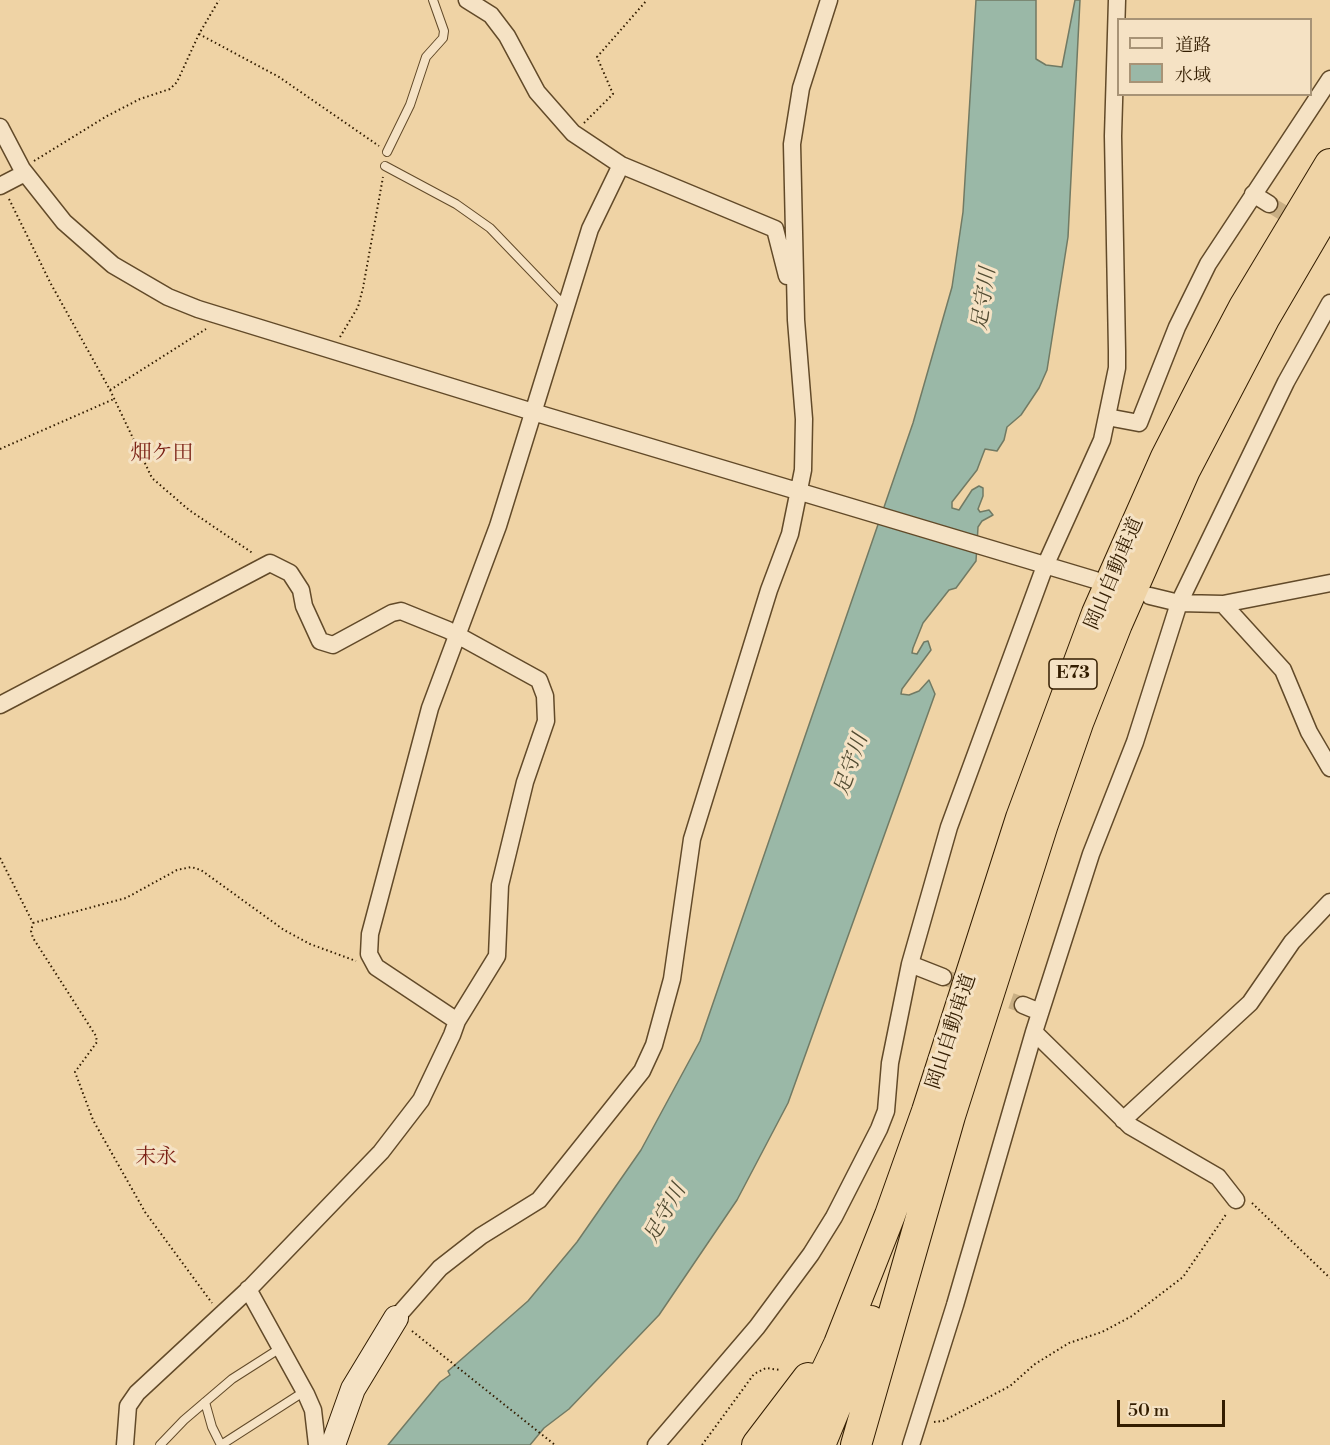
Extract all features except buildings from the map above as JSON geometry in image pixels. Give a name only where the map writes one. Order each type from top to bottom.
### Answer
[{"type":"highway","name":"岡山自動車道","points":[[890,1215],[927,1111],[1021,818],[1101,603],[1166,457],[1206,379],[1244,307],[1330,164]]},
{"type":"highway","name":"岡山自動車道","points":[[950,1116],[1042,824],[1117,624],[1158,528],[1223,394],[1330,206]]},
{"type":"highway","points":[[820,1445],[950,1116]]},
{"type":"highway","points":[[856,1445],[950,1116]]},
{"type":"highway","points":[[757,1445],[794,1398],[830,1342],[890,1215]]},
{"type":"highway","points":[[791,1445],[839,1344],[890,1215]]},
{"type":"main road","points":[[333,1445],[353,1389],[403,1324]]},
{"type":"street","points":[[467,0],[491,15],[507,36],[537,92],[573,133],[621,165],[776,228],[796,320]]},
{"type":"street","points":[[403,1324],[414,1294],[451,1258],[539,1200],[642,1071],[660,1026],[672,980],[692,839],[769,590],[790,534],[802,493],[804,419],[796,320],[792,144],[801,88],[829,0]]},
{"type":"street","points":[[656,1445],[757,1327],[811,1254],[834,1217],[879,1129],[886,1111],[890,1063],[910,964],[949,827],[1040,565],[1102,440],[1118,351],[1113,136],[1117,0]]},
{"type":"street","points":[[1107,417],[1139,423],[1177,327],[1208,264],[1330,78]]},
{"type":"street","points":[[0,127],[23,171],[64,222],[113,265],[168,297],[533,412],[1095,580]]},
{"type":"street","points":[[457,1021],[376,966],[369,954],[370,934],[419,744],[498,526],[590,229],[621,165]]},
{"type":"street","points":[[1,186],[23,171]]},
{"type":"street","points":[[1253,194],[1269,204]]},
{"type":"street","points":[[911,1445],[1040,1012],[1091,854],[1135,742],[1179,603],[1286,382],[1330,303]]},
{"type":"street","points":[[0,705],[270,563],[290,573],[301,590],[304,606],[320,641],[333,645],[392,613],[401,611],[458,635],[540,680],[547,707],[546,721],[525,782],[500,885],[498,956],[457,1021],[436,1072],[406,1122],[360,1176],[248,1289],[137,1393],[128,1406],[125,1445]]},
{"type":"street","points":[[1150,596],[1179,603],[1223,604],[1330,583]]},
{"type":"street","points":[[1223,604],[1283,670],[1310,732],[1330,768]]},
{"type":"street","points":[[1123,1120],[1250,1003],[1292,942],[1330,902]]},
{"type":"street","points":[[910,964],[944,977]]},
{"type":"street","points":[[1023,1005],[1040,1012]]},
{"type":"street","points":[[1034,1032],[1123,1120],[1142,1135],[1218,1177],[1236,1200]]},
{"type":"street","points":[[248,1289],[279,1349],[305,1391],[313,1410],[317,1445]]},
{"type":"lane","points":[[387,152],[410,105],[426,57],[443,38],[444,31],[433,0]]},
{"type":"lane","points":[[385,166],[456,204],[490,228],[562,303],[568,305]]},
{"type":"lane","points":[[160,1445],[232,1379],[279,1349]]},
{"type":"lane","points":[[205,1402],[212,1427],[221,1445],[305,1391]]},
{"type":"path","points":[[23,171],[107,116],[140,99],[170,89],[183,71],[199,34],[219,0]]},
{"type":"path","points":[[573,133],[614,94],[597,57],[647,0]]},
{"type":"path","points":[[199,34],[279,77],[387,152]]},
{"type":"path","points":[[330,349],[351,322],[358,307],[372,248],[385,166]]},
{"type":"path","points":[[1,186],[51,284],[110,390],[152,478],[189,510],[240,546],[270,563]]},
{"type":"path","points":[[110,390],[228,317]]},
{"type":"path","points":[[0,449],[114,399]]},
{"type":"path","points":[[0,858],[33,923],[31,931],[33,938],[96,1036],[98,1042],[75,1072],[93,1120],[145,1212],[221,1314]]},
{"type":"path","points":[[33,923],[126,898],[177,870],[191,867],[201,870],[284,930],[310,944],[362,963],[372,960]]},
{"type":"path","points":[[918,1424],[943,1421],[1010,1386],[1035,1364],[1069,1343],[1102,1332],[1132,1316],[1184,1277],[1236,1200],[1249,1201],[1330,1278]]},
{"type":"path","points":[[403,1324],[555,1445]]},
{"type":"path","points":[[702,1445],[754,1374],[766,1368],[780,1370]]},
{"type":"water","name":"足守川","points":[[976,0],[1036,0],[1036,59],[1046,65],[1062,67],[1075,0],[1080,0],[1068,237],[1047,370],[1039,388],[1021,415],[1007,427],[1004,440],[997,451],[985,449],[977,470],[952,502],[952,508],[959,510],[972,490],[979,486],[983,488],[983,496],[978,509],[980,512],[989,510],[993,515],[982,521],[978,527],[976,561],[956,588],[949,590],[923,623],[913,648],[912,653],[917,654],[924,642],[928,641],[931,650],[902,689],[901,694],[909,695],[919,691],[929,680],[935,694],[788,1103],[737,1200],[659,1315],[569,1409],[544,1428],[530,1445],[388,1445],[440,1382],[450,1375],[448,1371],[528,1301],[577,1242],[641,1150],[700,1041],[913,423],[952,287],[963,212]]},
{"type":"tunnel","points":[[1269,204],[1330,241]]},
{"type":"tunnel","points":[[943,977],[1023,1005]]},
{"type":"district","name":"畑ケ田","points":[[162,454]]},
{"type":"district","name":"末永","points":[[156,1158]]}]
